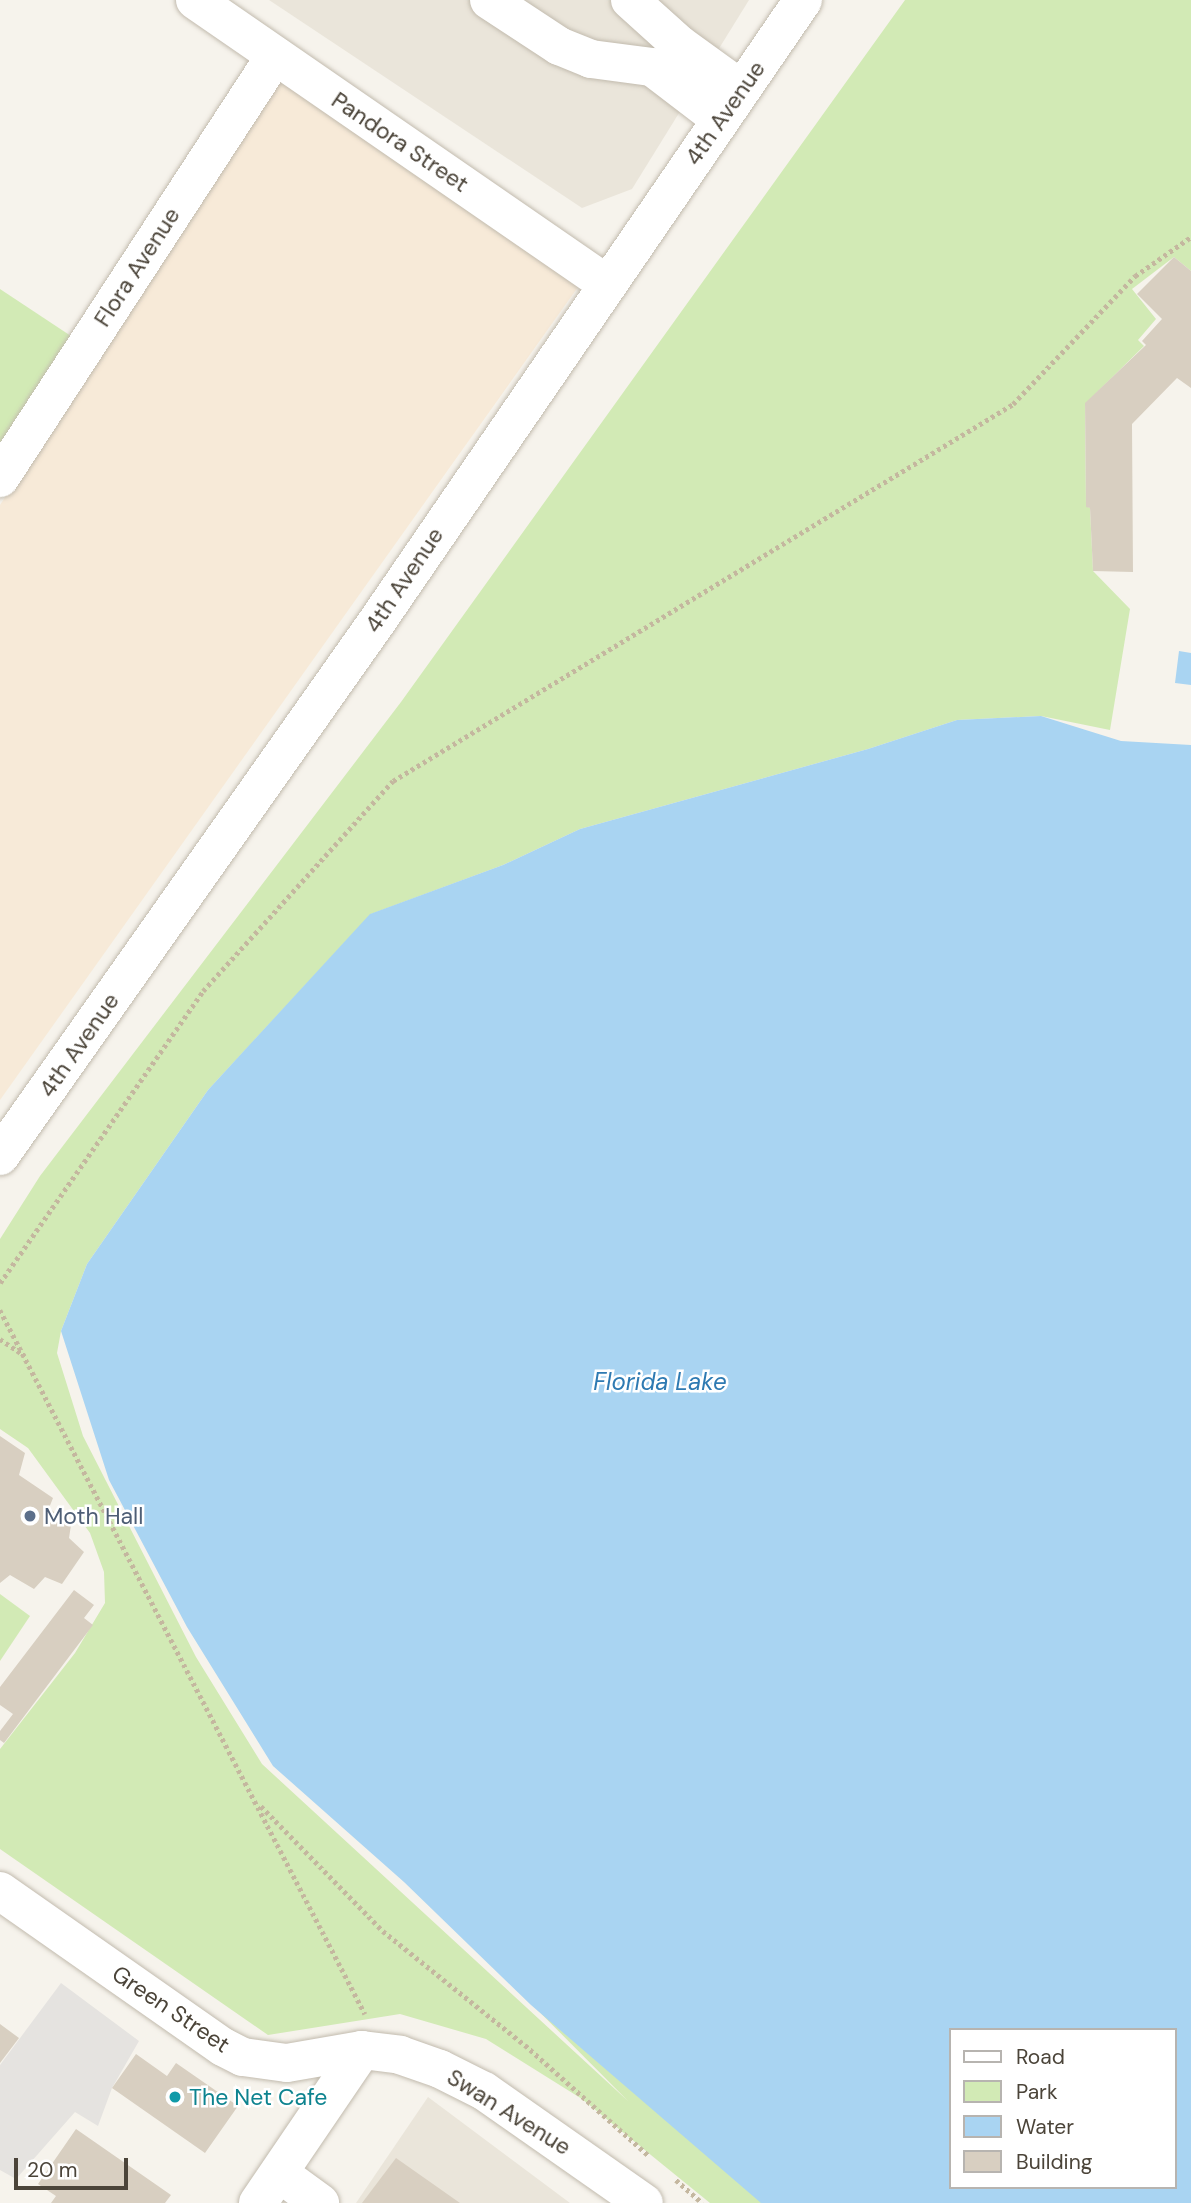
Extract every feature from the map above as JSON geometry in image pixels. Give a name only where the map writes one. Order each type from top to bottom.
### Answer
[{"type":"street","name":"Pandora Street","points":[[195,0],[607,284]]},
{"type":"street","points":[[489,0],[559,46],[591,59],[652,67],[731,104]]},
{"type":"street","points":[[630,0],[680,45],[731,104]]},
{"type":"street","name":"4th Avenue","points":[[0,1156],[376,623],[803,0]]},
{"type":"street","name":"Flora Avenue","points":[[0,478],[275,56]]},
{"type":"street","name":"Green Street","points":[[0,1891],[223,2047],[243,2057],[287,2063],[374,2051]]},
{"type":"street","points":[[320,2203],[268,2188],[374,2051]]},
{"type":"street","name":"Swan Avenue","points":[[374,2051],[440,2069],[484,2091],[644,2203]]},
{"type":"path","points":[[0,1283],[203,991],[393,781],[1013,404],[1135,276],[1191,237]]},
{"type":"path","points":[[0,1310],[255,1801],[374,2051]]},
{"type":"path","points":[[0,1339],[25,1356]]},
{"type":"path","points":[[255,1801],[383,1931],[524,2045],[650,2157]]},
{"type":"path","points":[[671,2175],[702,2203]]},
{"type":"shaded area","points":[[269,0],[749,0],[632,189],[582,208]]},
{"type":"shaded area","points":[[279,76],[578,287],[0,1100],[0,505]]},
{"type":"shaded area","points":[[61,1983],[139,2041],[112,2088],[98,2126],[75,2112],[16,2179],[0,2170],[0,2065]]},
{"type":"shaded area","points":[[428,2097],[570,2203],[356,2203]]},
{"type":"green space","points":[[905,0],[1191,0],[1191,271],[1174,257],[1132,289],[1156,319],[1138,340],[1144,346],[1085,404],[1086,506],[1090,508],[1093,571],[1130,609],[1110,730],[1041,716],[957,720],[868,749],[580,829],[503,865],[371,914],[208,1090],[87,1264],[61,1331],[57,1353],[83,1436],[196,1657],[262,1764],[628,2101],[279,1750],[950,2030],[950,2189],[981,2203],[710,2203],[582,2099],[486,2039],[400,2014],[268,2035],[0,1849],[0,1749],[75,1653],[105,1603],[104,1572],[90,1533],[28,1448],[0,1429],[0,1239],[40,1176],[401,702]]},
{"type":"green space","points":[[0,289],[77,340],[0,459]]},
{"type":"green space","points":[[0,1594],[30,1616],[0,1661]]},
{"type":"water","points":[[1179,651],[1191,653],[1191,685],[1175,683]]},
{"type":"water","name":"Florida Lake","points":[[1041,716],[1121,741],[1191,745],[1191,2203],[761,2203],[531,2005],[404,1882],[273,1766],[187,1627],[109,1480],[61,1331],[87,1264],[208,1090],[370,914],[503,865],[580,829],[868,749],[957,720]]},
{"type":"building","points":[[1174,257],[1191,271],[1191,388],[1177,378],[1132,424],[1133,572],[1093,571],[1090,508],[1086,507],[1085,403],[1146,345],[1142,341],[1162,319],[1137,294]]},
{"type":"building","name":"Moth Hall","points":[[0,1436],[25,1453],[19,1475],[53,1498],[49,1508],[71,1525],[69,1538],[84,1552],[62,1584],[45,1577],[34,1589],[10,1575],[0,1583]]},
{"type":"building","points":[[74,1590],[94,1605],[84,1618],[93,1625],[4,1743],[0,1740],[0,1731],[13,1714],[0,1705],[0,1687]]},
{"type":"building","points":[[0,2024],[19,2038],[0,2063]]},
{"type":"building","name":"The Net Cafe","points":[[136,2054],[167,2076],[176,2063],[238,2106],[205,2153],[112,2088]]},
{"type":"building","points":[[76,2129],[171,2195],[165,2203],[51,2203],[56,2196],[38,2184]]},
{"type":"building","points":[[396,2158],[460,2203],[362,2203]]},
{"type":"place","name":"Moth Hall","points":[[30,1516]]},
{"type":"place","name":"The Net Cafe","points":[[175,2097]]}]
